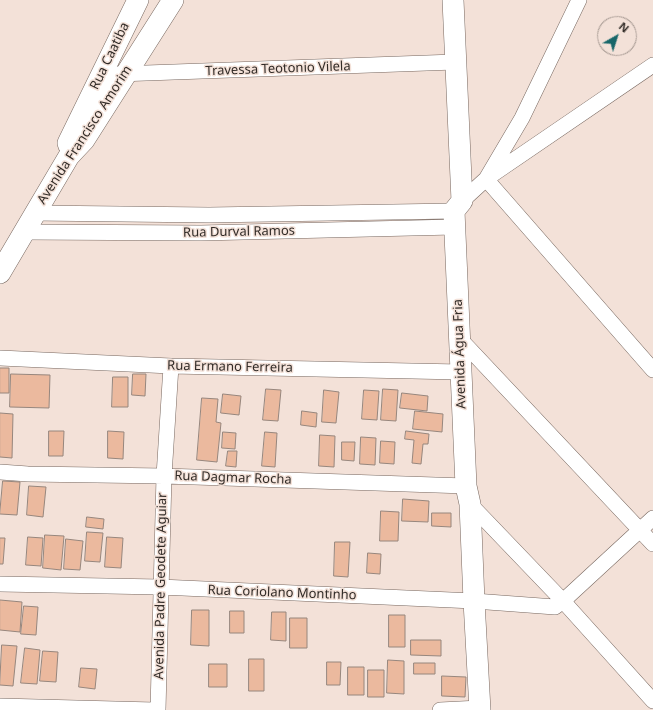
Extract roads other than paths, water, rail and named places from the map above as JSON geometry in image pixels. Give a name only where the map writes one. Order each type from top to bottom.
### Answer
[{"type":"street","name":"Rua Caatiba","points":[[69,156],[68,143],[138,0]]},
{"type":"street","name":"Avenida Francisco Amorim","points":[[2,262],[24,232],[69,156],[84,140],[173,0]]},
{"type":"street","name":"Avenida Água Fria","points":[[453,0],[460,372],[480,709]]},
{"type":"street","points":[[457,213],[486,179],[522,118],[579,0]]},
{"type":"street","name":"Travessa Teotonio Vilela","points":[[101,74],[455,62]]},
{"type":"street","points":[[486,179],[653,65]]},
{"type":"street","points":[[486,179],[650,362]]},
{"type":"street","name":"Rua Durval Ramos","points":[[34,213],[208,215],[457,213]]},
{"type":"street","name":"Rua Durval Ramos","points":[[24,232],[201,233],[457,213]]},
{"type":"street","points":[[460,339],[653,544]]},
{"type":"street","name":"Rua Ermano Ferreira","points":[[0,358],[171,366],[460,372]]},
{"type":"street","name":"Avenida Padre Geodete Aguiar","points":[[158,710],[164,476],[171,366]]},
{"type":"street","name":"Rua Dagmar Rocha","points":[[0,472],[28,474],[164,476],[468,495]]},
{"type":"street","points":[[468,495],[653,701]]},
{"type":"street","points":[[563,601],[653,518]]},
{"type":"street","name":"Rua Coriolano Montinho","points":[[0,584],[160,587],[474,601],[554,607],[563,601]]},
{"type":"street","points":[[0,706],[154,710]]},
{"type":"street","points":[[440,710],[480,709]]}]
